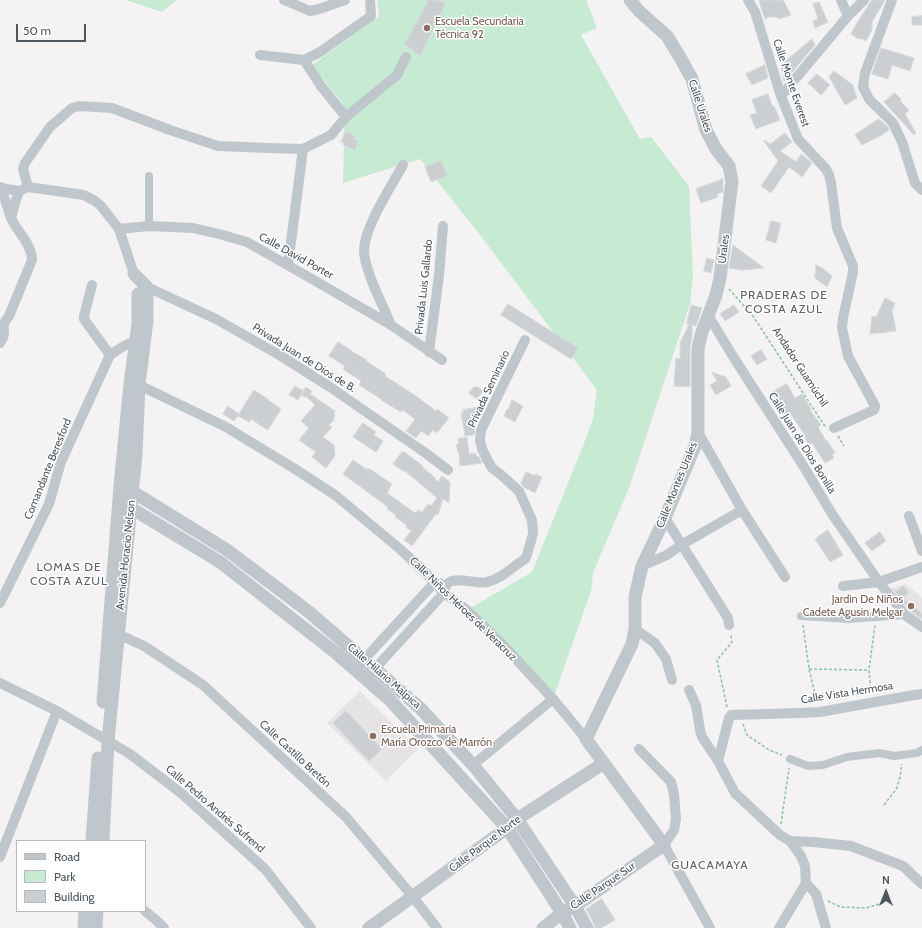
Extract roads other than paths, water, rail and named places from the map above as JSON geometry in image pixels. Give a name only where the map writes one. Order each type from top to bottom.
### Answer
[{"type":"street","points":[[284,0],[310,11],[345,0]]},
{"type":"street","points":[[260,55],[304,60],[320,52],[371,16],[370,0]]},
{"type":"street","name":"Calle Urales","points":[[630,0],[639,11],[667,36],[681,59],[692,79],[706,130],[716,149],[729,166],[732,181]]},
{"type":"street","name":"Calle Monte Everest","points":[[748,0],[755,12],[780,96],[798,139],[826,169],[829,175],[837,228],[853,266],[842,328],[848,356],[875,408],[874,410],[834,428]]},
{"type":"street","points":[[842,0],[848,16]]},
{"type":"street","points":[[780,96],[848,16],[864,0]]},
{"type":"street","points":[[892,0],[864,73],[863,87],[869,99],[893,123],[902,142],[915,183],[922,190]]},
{"type":"street","points":[[11,218],[14,206],[24,189],[23,169],[25,163],[50,127],[72,108],[79,106],[112,108],[218,146],[303,149],[331,135],[346,118],[396,75],[406,58]]},
{"type":"street","points":[[304,60],[321,86],[346,118]]},
{"type":"street","points":[[288,266],[303,149]]},
{"type":"street","points":[[391,325],[368,270],[364,252],[365,243],[375,214],[402,165]]},
{"type":"street","points":[[149,176],[149,226]]},
{"type":"street","name":"Urales","points":[[708,315],[716,295],[720,278],[732,181]]},
{"type":"street","points":[[0,188],[84,195],[95,200],[119,229],[134,274],[143,289]]},
{"type":"street","points":[[0,188],[4,194],[11,218],[32,255],[32,260],[9,316],[2,324],[4,333],[0,343]]},
{"type":"street","name":"Calle David Porter","points":[[119,229],[149,226],[193,228],[247,242],[391,325],[442,360]]},
{"type":"street","name":"Privada Luis Gallardo","points":[[429,352],[439,274],[443,226]]},
{"type":"street","points":[[92,285],[84,319],[110,355],[140,341]]},
{"type":"street","name":"Avenida Horacio Nelson","points":[[92,840],[104,739],[125,505],[120,486],[140,341],[147,320],[143,289]]},
{"type":"street","name":"Privada Juan de Dios de B.","points":[[143,289],[216,319],[281,356],[349,400],[422,450],[448,470]]},
{"type":"street","name":"Calle Montes Urales","points":[[635,629],[635,597],[642,566],[695,446],[698,432],[698,348],[708,315]]},
{"type":"street","name":"Calle Juan de Dios Bonilla","points":[[708,315],[832,514],[879,582],[905,615],[922,627]]},
{"type":"street","name":"Privada Seminario","points":[[435,582],[445,588],[452,580],[487,582],[501,577],[525,559],[527,555],[533,534],[532,520],[519,491],[492,468],[482,449],[480,440],[481,430],[524,340]]},
{"type":"street","name":"Comandante Beresford","points":[[0,603],[50,504],[62,462],[110,355]]},
{"type":"street","name":"Avenida Horacio Nelson","points":[[125,505],[132,492],[136,454],[134,384]]},
{"type":"street","name":"Calle Niños Héroes de Veracruz","points":[[134,384],[226,427],[295,469],[335,496],[400,549],[435,582]]},
{"type":"street","points":[[698,432],[742,510],[785,577]]},
{"type":"street","name":"Calle Hilario Malpica","points":[[120,486],[227,550],[309,612],[420,708],[473,765],[517,819],[575,906],[587,928]]},
{"type":"street","name":"Calle Hilario Malpica","points":[[125,505],[220,562],[336,654],[390,700],[507,828],[562,913],[570,928]]},
{"type":"street","points":[[642,566],[667,555],[681,545],[742,510]]},
{"type":"street","points":[[909,516],[922,551]]},
{"type":"street","points":[[664,518],[728,618],[729,625]]},
{"type":"street","points":[[843,586],[879,582],[922,567]]},
{"type":"street","points":[[355,670],[435,582]]},
{"type":"street","points":[[366,680],[445,588]]},
{"type":"street","name":"Calle Niños Héroes de Veracruz","points":[[445,588],[502,644],[553,699],[586,739],[664,845],[710,928]]},
{"type":"street","points":[[801,616],[848,619],[905,615]]},
{"type":"street","points":[[586,739],[632,644],[635,629],[655,643],[666,659],[672,680]]},
{"type":"street","name":"Calle Castillo Bretón","points":[[113,633],[144,646],[203,685],[346,817],[413,897],[436,928]]},
{"type":"street","name":"Calle Pedro Andrés Sufrend","points":[[0,683],[57,710],[130,754],[181,793],[265,869],[311,928]]},
{"type":"street","points":[[689,690],[696,705],[702,738],[718,761],[735,793],[780,834],[790,841],[801,856],[805,866],[806,882],[779,928]]},
{"type":"street","name":"Calle Vista Hermosa","points":[[718,761],[730,717],[820,712],[922,694]]},
{"type":"street","points":[[473,765],[553,699]]},
{"type":"street","points":[[0,857],[57,710]]},
{"type":"street","name":"Avenida Horacio Nelson","points":[[103,840],[104,739]]},
{"type":"street","points":[[639,749],[671,782],[674,794],[676,819],[674,830],[664,845]]},
{"type":"street","points":[[790,758],[808,766],[823,765],[847,757],[879,753],[894,756],[917,753],[922,750]]},
{"type":"street","name":"Calle Parque Norte","points":[[369,928],[507,828],[517,819],[604,763]]},
{"type":"street","points":[[790,841],[851,846],[903,866],[922,884]]},
{"type":"street","name":"Calle Parque Sur","points":[[543,928],[562,913],[575,906],[664,845]]},
{"type":"street","points":[[806,882],[816,894],[826,928]]},
{"type":"street","points":[[84,928],[85,912]]},
{"type":"street","points":[[96,928],[97,912]]},
{"type":"street","points":[[146,912],[164,928]]},
{"type":"place","name":"Escuela Secundaria Técnica 92","points":[[427,28]]},
{"type":"place","name":"Jardin De Niños Cadete Agusin Melgar","points":[[911,606]]},
{"type":"place","name":"Escuela Primaria María Orozco de Marrón","points":[[373,736]]},
{"type":"district","name":"PRADERAS DE COSTA AZUL","points":[[784,302]]},
{"type":"district","name":"LOMAS DE COSTA AZUL","points":[[69,574]]},
{"type":"district","name":"GUACAMAYA","points":[[710,865]]}]
